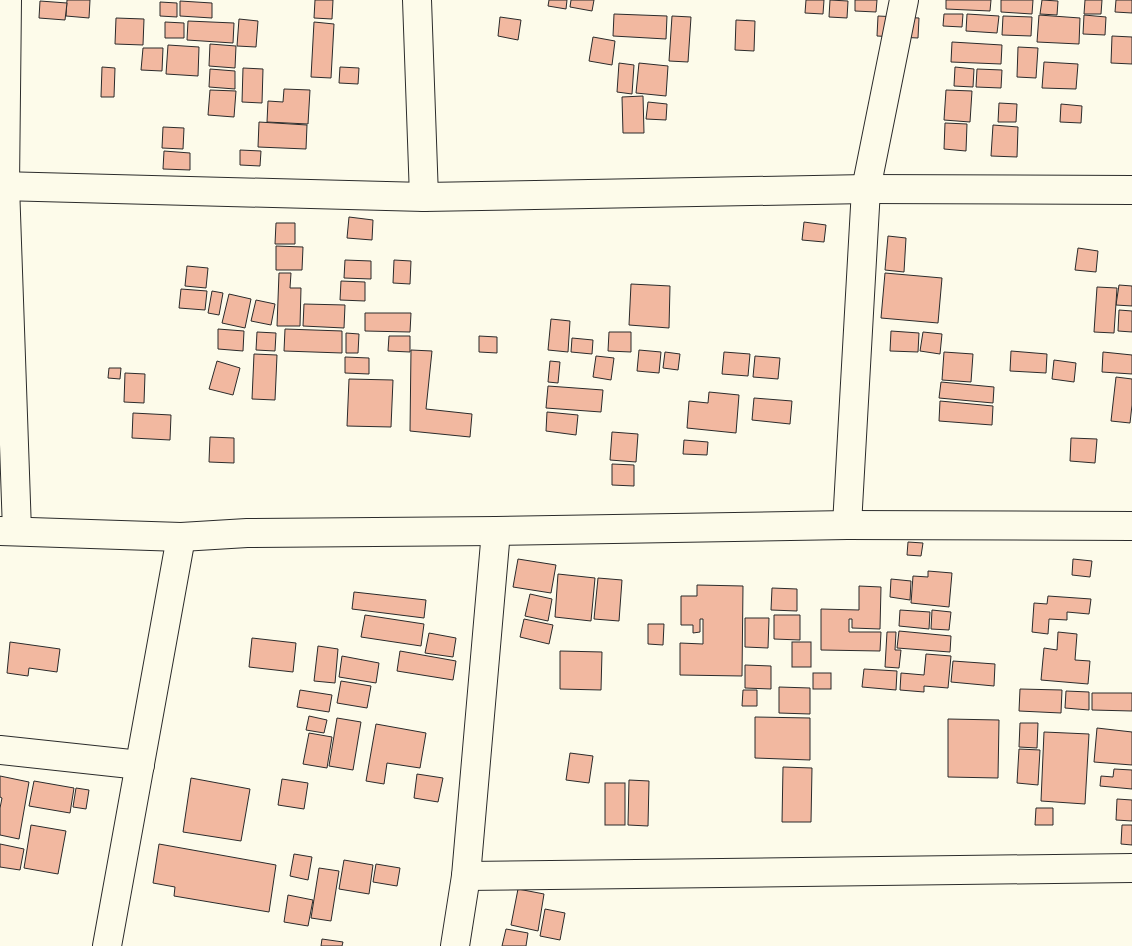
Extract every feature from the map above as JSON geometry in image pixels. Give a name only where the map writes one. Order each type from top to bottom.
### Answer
[{"type":"street","points":[[7,0],[2,186],[8,531],[181,537],[246,533],[848,525],[1132,526]]},
{"type":"street","points":[[417,0],[424,197]]},
{"type":"street","points":[[848,525],[866,189],[904,0]]},
{"type":"street","points":[[2,186],[424,197],[866,189],[1132,190]]},
{"type":"street","points":[[455,946],[466,876],[496,531]]},
{"type":"street","points":[[107,946],[181,537]]},
{"type":"street","points":[[0,750],[140,765]]},
{"type":"street","points":[[466,876],[1132,868]]},
{"type":"building","points":[[67,0],[90,0],[89,18],[66,16]]},
{"type":"building","points":[[315,0],[333,0],[332,19],[314,18]]},
{"type":"building","points":[[549,0],[567,0],[566,9],[548,6]]},
{"type":"building","points":[[571,0],[594,0],[592,11],[570,7]]},
{"type":"building","points":[[806,0],[824,0],[823,14],[805,13]]},
{"type":"building","points":[[830,0],[848,1],[847,18],[829,17]]},
{"type":"building","points":[[855,0],[877,0],[876,12],[855,11]]},
{"type":"building","points":[[946,0],[991,0],[990,11],[946,9]]},
{"type":"building","points":[[1001,0],[1033,0],[1032,14],[1001,12]]},
{"type":"building","points":[[1042,0],[1058,1],[1057,15],[1040,14]]},
{"type":"building","points":[[1085,0],[1102,0],[1101,14],[1084,14]]},
{"type":"building","points":[[1116,0],[1132,0],[1132,13],[1115,12]]},
{"type":"building","points":[[40,1],[67,3],[65,20],[39,18]]},
{"type":"building","points":[[180,1],[212,3],[212,18],[180,16]]},
{"type":"building","points":[[160,2],[177,3],[177,17],[160,16]]},
{"type":"building","points":[[614,14],[667,16],[666,39],[613,36]]},
{"type":"building","points":[[944,14],[963,14],[962,27],[943,26]]},
{"type":"building","points":[[967,14],[999,16],[997,33],[966,31]]},
{"type":"building","points":[[1039,15],[1080,18],[1079,44],[1037,42]]},
{"type":"building","points":[[1084,15],[1106,17],[1105,35],[1083,34]]},
{"type":"building","points":[[672,16],[691,17],[688,62],[669,61]]},
{"type":"building","points":[[878,16],[919,18],[918,38],[877,36]]},
{"type":"building","points":[[1003,16],[1032,17],[1031,36],[1002,35]]},
{"type":"building","points":[[500,17],[521,20],[518,40],[498,36]]},
{"type":"building","points":[[116,18],[144,19],[143,45],[115,44]]},
{"type":"building","points":[[239,19],[258,21],[256,47],[237,46]]},
{"type":"building","points":[[736,20],[755,21],[754,51],[735,50]]},
{"type":"building","points":[[188,21],[234,23],[233,43],[187,40]]},
{"type":"building","points":[[165,22],[184,23],[184,38],[165,38]]},
{"type":"building","points":[[314,22],[334,24],[331,78],[311,77]]},
{"type":"building","points":[[1112,36],[1132,37],[1132,64],[1111,63]]},
{"type":"building","points":[[593,37],[615,41],[612,65],[589,61]]},
{"type":"building","points":[[952,42],[1002,45],[1001,64],[951,62]]},
{"type":"building","points":[[210,44],[236,46],[235,68],[209,66]]},
{"type":"building","points":[[168,45],[199,47],[198,76],[166,74]]},
{"type":"building","points":[[1018,47],[1038,48],[1036,78],[1017,77]]},
{"type":"building","points":[[143,48],[163,48],[162,71],[141,70]]},
{"type":"building","points":[[1044,62],[1078,64],[1076,89],[1042,88]]},
{"type":"building","points":[[619,63],[634,65],[632,94],[617,92]]},
{"type":"building","points":[[639,63],[668,66],[666,96],[636,93]]},
{"type":"building","points":[[102,67],[115,68],[114,97],[101,97]]},
{"type":"building","points":[[340,67],[359,68],[358,84],[339,83]]},
{"type":"building","points":[[955,67],[974,69],[973,87],[954,86]]},
{"type":"building","points":[[243,68],[263,69],[262,103],[242,102]]},
{"type":"building","points":[[210,69],[235,71],[235,89],[209,87]]},
{"type":"building","points":[[977,69],[1002,70],[1001,88],[976,87]]},
{"type":"building","points":[[284,89],[310,90],[308,124],[267,122],[268,101],[283,102]]},
{"type":"building","points":[[210,90],[236,91],[234,117],[208,115]]},
{"type":"building","points":[[946,90],[972,91],[970,122],[944,120]]},
{"type":"building","points":[[643,96],[644,133],[623,133],[622,97]]},
{"type":"building","points":[[648,102],[667,104],[666,120],[646,119]]},
{"type":"building","points":[[999,103],[1017,104],[1016,122],[998,122]]},
{"type":"building","points":[[1061,104],[1082,106],[1081,123],[1060,122]]},
{"type":"building","points":[[259,122],[307,125],[306,149],[258,147]]},
{"type":"building","points":[[945,123],[967,124],[966,151],[944,149]]},
{"type":"building","points":[[993,125],[1018,127],[1017,157],[991,156]]},
{"type":"building","points":[[163,127],[184,128],[183,149],[162,148]]},
{"type":"building","points":[[240,150],[261,151],[260,166],[240,165]]},
{"type":"building","points":[[164,151],[190,153],[190,170],[163,169]]},
{"type":"building","points":[[349,217],[373,220],[372,240],[347,238]]},
{"type":"building","points":[[804,222],[826,225],[824,242],[802,240]]},
{"type":"building","points":[[276,223],[295,223],[295,244],[275,244]]},
{"type":"building","points":[[888,236],[906,238],[904,272],[885,270]]},
{"type":"building","points":[[276,246],[303,247],[302,270],[276,270]]},
{"type":"building","points":[[1078,248],[1098,251],[1096,272],[1075,270]]},
{"type":"building","points":[[345,260],[371,261],[371,279],[344,278]]},
{"type":"building","points":[[394,260],[411,261],[410,284],[393,283]]},
{"type":"building","points":[[187,266],[208,268],[206,288],[185,286]]},
{"type":"building","points":[[279,273],[291,273],[290,288],[301,288],[300,326],[277,326]]},
{"type":"building","points":[[885,273],[942,278],[938,323],[881,318]]},
{"type":"building","points":[[341,281],[365,282],[365,301],[340,300]]},
{"type":"building","points":[[631,284],[670,286],[669,328],[629,325]]},
{"type":"building","points":[[1119,285],[1132,286],[1132,306],[1116,305]]},
{"type":"building","points":[[1097,287],[1117,288],[1114,333],[1094,332]]},
{"type":"building","points":[[181,289],[207,291],[205,310],[179,308]]},
{"type":"building","points":[[212,291],[223,293],[219,315],[208,313]]},
{"type":"building","points":[[229,294],[251,299],[245,328],[222,323]]},
{"type":"building","points":[[256,300],[275,304],[271,325],[251,321]]},
{"type":"building","points":[[304,304],[345,305],[344,328],[303,326]]},
{"type":"building","points":[[1119,310],[1132,311],[1132,332],[1118,331]]},
{"type":"building","points":[[365,313],[411,313],[410,332],[365,331]]},
{"type":"building","points":[[551,319],[570,321],[568,352],[548,350]]},
{"type":"building","points":[[218,329],[244,331],[243,351],[218,349]]},
{"type":"building","points":[[285,329],[342,331],[342,353],[284,351]]},
{"type":"building","points":[[891,331],[919,333],[918,352],[890,351]]},
{"type":"building","points":[[257,332],[276,333],[275,351],[256,350]]},
{"type":"building","points":[[609,332],[631,332],[631,352],[608,351]]},
{"type":"building","points":[[923,332],[942,334],[940,354],[920,351]]},
{"type":"building","points":[[346,333],[359,334],[358,353],[346,353]]},
{"type":"building","points":[[389,336],[410,336],[410,352],[388,351]]},
{"type":"building","points":[[479,336],[497,337],[497,353],[479,352]]},
{"type":"building","points":[[572,338],[593,340],[592,354],[571,352]]},
{"type":"building","points":[[411,350],[432,351],[426,409],[472,414],[470,437],[410,431]]},
{"type":"building","points":[[639,350],[661,352],[659,373],[637,371]]},
{"type":"building","points":[[1011,351],[1047,354],[1046,373],[1010,371]]},
{"type":"building","points":[[665,352],[680,354],[678,370],[663,368]]},
{"type":"building","points":[[724,352],[750,354],[748,376],[722,374]]},
{"type":"building","points":[[944,352],[973,354],[971,382],[942,380]]},
{"type":"building","points":[[1103,352],[1132,355],[1132,374],[1102,372]]},
{"type":"building","points":[[254,354],[277,355],[275,400],[252,399]]},
{"type":"building","points":[[596,356],[614,358],[611,380],[593,377]]},
{"type":"building","points":[[755,356],[780,358],[778,379],[753,377]]},
{"type":"building","points":[[345,357],[369,358],[369,374],[345,373]]},
{"type":"building","points":[[1054,360],[1076,363],[1074,382],[1052,379]]},
{"type":"building","points":[[217,361],[240,368],[233,395],[209,389]]},
{"type":"building","points":[[550,361],[560,362],[558,383],[548,382]]},
{"type":"building","points":[[109,368],[121,368],[120,379],[108,378]]},
{"type":"building","points":[[125,373],[145,374],[144,403],[124,402]]},
{"type":"building","points":[[1116,377],[1132,379],[1130,423],[1111,421]]},
{"type":"building","points":[[349,379],[393,380],[391,427],[347,426]]},
{"type":"building","points":[[941,382],[994,387],[993,403],[939,398]]},
{"type":"building","points":[[548,386],[603,390],[601,412],[546,408]]},
{"type":"building","points":[[709,392],[739,395],[736,433],[687,428],[689,401],[708,403]]},
{"type":"building","points":[[754,398],[792,401],[790,424],[752,420]]},
{"type":"building","points":[[940,401],[993,406],[992,425],[939,421]]},
{"type":"building","points":[[547,412],[578,415],[576,435],[546,431]]},
{"type":"building","points":[[133,413],[171,415],[170,440],[132,438]]},
{"type":"building","points":[[612,432],[638,434],[636,462],[610,460]]},
{"type":"building","points":[[210,437],[234,438],[234,463],[209,462]]},
{"type":"building","points":[[1071,438],[1097,439],[1095,463],[1070,461]]},
{"type":"building","points":[[684,440],[708,442],[707,455],[683,454]]},
{"type":"building","points":[[612,464],[634,465],[634,486],[612,485]]},
{"type":"building","points":[[908,542],[923,543],[921,556],[907,555]]},
{"type":"building","points":[[518,559],[556,565],[551,593],[513,587]]},
{"type":"building","points":[[1073,559],[1092,561],[1090,577],[1072,575]]},
{"type":"building","points":[[928,571],[952,573],[949,607],[911,603],[913,576],[928,577]]},
{"type":"building","points":[[558,574],[595,578],[591,621],[555,617]]},
{"type":"building","points":[[598,578],[622,580],[619,621],[594,619]]},
{"type":"building","points":[[891,579],[911,581],[910,600],[890,597]]},
{"type":"building","points":[[697,585],[743,586],[742,676],[680,675],[680,643],[703,644],[703,619],[700,619],[700,632],[693,633],[693,625],[681,625],[681,596],[697,596]]},
{"type":"building","points":[[859,586],[881,587],[880,629],[852,628],[852,619],[849,619],[849,632],[881,632],[880,651],[821,650],[821,609],[859,610]]},
{"type":"building","points":[[772,588],[797,589],[797,611],[771,610]]},
{"type":"building","points":[[354,592],[426,600],[424,618],[352,609]]},
{"type":"building","points":[[530,594],[552,599],[548,621],[525,616]]},
{"type":"building","points":[[1048,596],[1091,599],[1089,614],[1067,612],[1067,620],[1049,619],[1048,634],[1032,632],[1034,603],[1047,604]]},
{"type":"building","points":[[900,610],[930,612],[929,629],[899,626]]},
{"type":"building","points":[[932,610],[951,612],[949,630],[931,629]]},
{"type":"building","points":[[365,615],[424,624],[421,646],[361,637]]},
{"type":"building","points":[[774,615],[800,615],[800,640],[774,639]]},
{"type":"building","points":[[745,618],[769,618],[768,648],[745,647]]},
{"type":"building","points":[[524,619],[553,625],[549,644],[520,637]]},
{"type":"building","points":[[648,624],[664,624],[663,645],[648,644]]},
{"type":"building","points":[[899,631],[951,636],[950,652],[897,648]]},
{"type":"building","points":[[887,632],[896,632],[895,650],[901,650],[899,668],[885,667]]},
{"type":"building","points":[[1058,632],[1077,634],[1075,660],[1090,661],[1088,684],[1041,680],[1044,648],[1057,650]]},
{"type":"building","points":[[429,633],[456,638],[453,657],[425,653]]},
{"type":"building","points":[[252,638],[296,643],[293,672],[249,667]]},
{"type":"building","points":[[10,642],[60,649],[57,672],[29,668],[28,676],[7,673]]},
{"type":"building","points":[[792,642],[811,642],[811,667],[792,667]]},
{"type":"building","points":[[318,646],[338,649],[335,683],[314,681]]},
{"type":"building","points":[[400,651],[456,661],[453,680],[397,671]]},
{"type":"building","points":[[560,651],[602,652],[601,690],[560,689]]},
{"type":"building","points":[[926,654],[951,656],[948,688],[924,686],[924,692],[900,690],[901,673],[924,675]]},
{"type":"building","points":[[342,656],[379,663],[376,683],[339,677]]},
{"type":"building","points":[[953,661],[995,664],[994,686],[951,682]]},
{"type":"building","points":[[745,665],[771,666],[771,689],[745,688]]},
{"type":"building","points":[[864,669],[897,671],[896,690],[862,687]]},
{"type":"building","points":[[813,673],[831,673],[831,689],[813,689]]},
{"type":"building","points":[[341,681],[371,686],[367,708],[337,703]]},
{"type":"building","points":[[779,687],[810,688],[810,714],[779,713]]},
{"type":"building","points":[[1020,689],[1062,690],[1061,713],[1019,711]]},
{"type":"building","points":[[300,690],[332,695],[329,712],[297,707]]},
{"type":"building","points":[[743,690],[757,690],[757,706],[742,706]]},
{"type":"building","points":[[1066,691],[1089,692],[1089,710],[1065,708]]},
{"type":"building","points":[[1092,693],[1132,693],[1132,711],[1092,710]]},
{"type":"building","points":[[309,716],[327,720],[324,733],[306,730]]},
{"type":"building","points":[[755,717],[810,718],[810,760],[755,758]]},
{"type":"building","points":[[337,718],[361,722],[353,770],[329,766]]},
{"type":"building","points":[[948,719],[999,720],[998,778],[948,777]]},
{"type":"building","points":[[1020,723],[1038,723],[1037,748],[1019,747]]},
{"type":"building","points":[[376,724],[426,733],[420,768],[387,763],[384,784],[366,781]]},
{"type":"building","points":[[1097,728],[1132,732],[1132,765],[1094,762]]},
{"type":"building","points":[[1044,732],[1089,734],[1085,804],[1041,801]]},
{"type":"building","points":[[309,733],[332,737],[327,768],[303,764]]},
{"type":"building","points":[[1019,749],[1040,750],[1038,785],[1017,783]]},
{"type":"building","points":[[570,753],[593,756],[589,783],[566,780]]},
{"type":"building","points":[[783,767],[812,768],[811,822],[782,822]]},
{"type":"building","points":[[1114,769],[1132,770],[1132,789],[1100,786],[1101,776],[1113,777]]},
{"type":"building","points":[[417,774],[443,778],[438,802],[414,798]]},
{"type":"building","points":[[0,776],[29,782],[19,839],[0,835],[2,798],[0,797]]},
{"type":"building","points":[[191,778],[250,789],[241,841],[183,832]]},
{"type":"building","points":[[282,779],[308,783],[304,809],[278,805]]},
{"type":"building","points":[[629,780],[649,781],[648,826],[628,825]]},
{"type":"building","points":[[34,781],[74,788],[70,813],[29,806]]},
{"type":"building","points":[[605,783],[625,783],[625,825],[605,825]]},
{"type":"building","points":[[76,788],[89,790],[86,809],[73,807]]},
{"type":"building","points":[[1117,799],[1132,800],[1132,821],[1116,820]]},
{"type":"building","points":[[1036,808],[1053,808],[1053,825],[1035,825]]},
{"type":"building","points":[[31,825],[66,831],[58,874],[24,868]]},
{"type":"building","points":[[1122,825],[1132,825],[1132,845],[1121,844]]},
{"type":"building","points":[[0,844],[24,849],[20,870],[0,867]]},
{"type":"building","points":[[159,844],[276,865],[269,912],[174,896],[175,887],[153,883]]},
{"type":"building","points":[[294,854],[312,857],[308,880],[290,876]]},
{"type":"building","points":[[344,860],[373,865],[369,894],[339,889]]},
{"type":"building","points":[[376,864],[400,868],[397,886],[373,882]]},
{"type":"building","points":[[319,868],[339,871],[331,921],[311,918]]},
{"type":"building","points":[[518,889],[544,894],[538,931],[511,925]]},
{"type":"building","points":[[288,895],[313,900],[308,926],[284,922]]},
{"type":"building","points":[[545,909],[565,913],[560,940],[540,936]]},
{"type":"building","points":[[506,929],[528,933],[526,946],[502,946]]},
{"type":"building","points":[[322,939],[343,942],[342,946],[321,946]]}]
